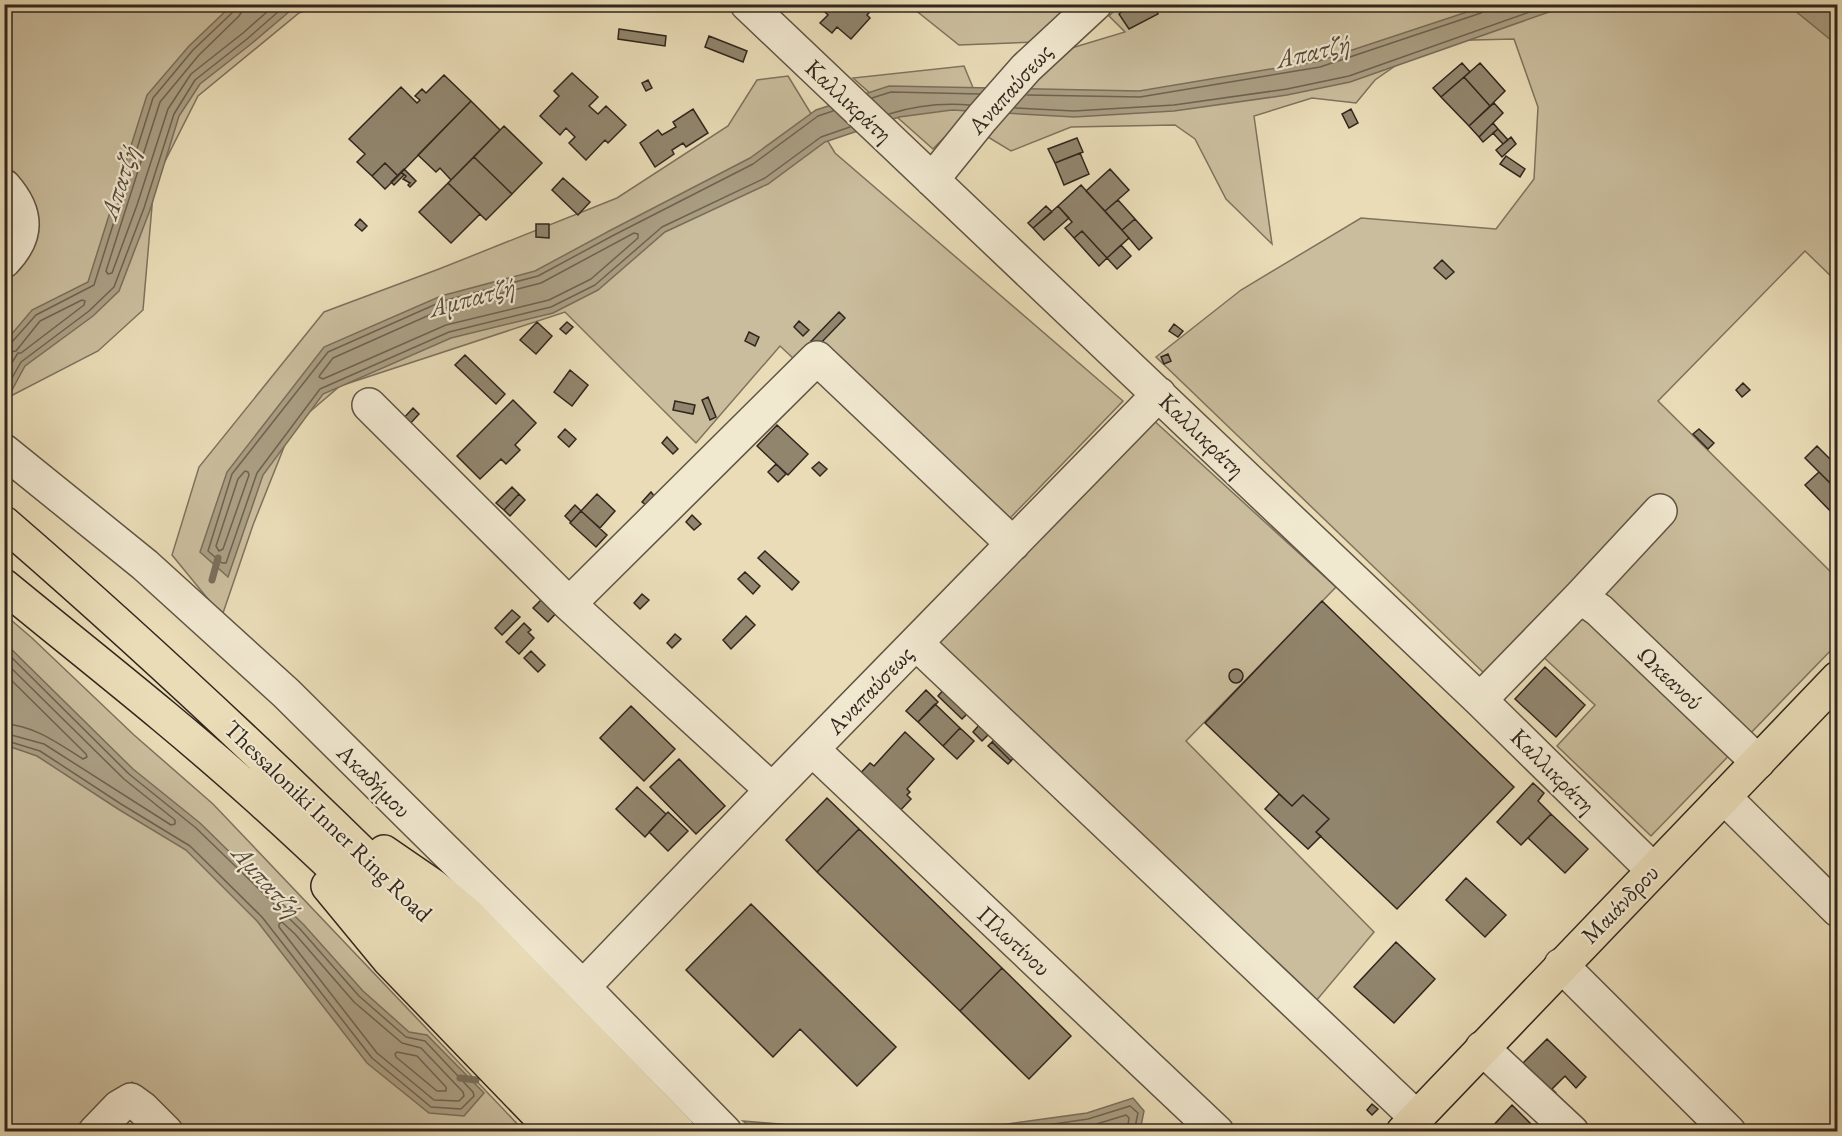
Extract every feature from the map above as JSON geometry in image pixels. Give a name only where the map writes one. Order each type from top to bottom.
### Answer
[{"type":"main road","name":"Thessaloniki Inner Ring Road","points":[[4,523],[186,684],[310,802],[548,1038],[638,1131]]},
{"type":"main road","name":"Thessaloniki Inner Ring Road","points":[[4,586],[108,670],[254,794],[351,884],[597,1131]]},
{"type":"main road","name":"Μαιάνδρου","points":[[1410,1125],[1561,964],[1838,678]]},
{"type":"main road","points":[[254,794],[382,952],[555,1131]]},
{"type":"main road","points":[[310,802],[432,885],[467,914],[679,1131]]},
{"type":"street","name":"Καλλικράτη","points":[[747,4],[1480,700],[1653,870]]},
{"type":"street","name":"Αναπαύσεως","points":[[932,180],[1026,68],[1095,4]]},
{"type":"street","points":[[4,186],[14,196],[22,213],[21,235],[11,254],[4,261]]},
{"type":"street","points":[[569,604],[817,358],[1013,544]]},
{"type":"street","name":"Αναπαύσεως","points":[[583,987],[1159,394]]},
{"type":"street","points":[[369,405],[569,604],[772,790]]},
{"type":"street","name":"Ακαδήμου","points":[[4,451],[146,565],[261,670],[583,987],[725,1131]]},
{"type":"street","points":[[1480,700],[1660,511]]},
{"type":"street","name":"Ωκεανού","points":[[1580,597],[1599,610],[1758,762]]},
{"type":"street","points":[[916,643],[1410,1125]]},
{"type":"street","name":"Πλωτίνου","points":[[812,749],[1217,1131]]},
{"type":"street","points":[[1724,797],[1838,910]]},
{"type":"street","points":[[1561,964],[1729,1131]]},
{"type":"street","points":[[1482,1048],[1572,1131]]},
{"type":"street","points":[[95,1131],[119,1107],[131,1100],[166,1131]]},
{"type":"shaded area","points":[[4,5],[319,5],[299,13],[198,96],[154,183],[143,310],[98,351],[5,399]]},
{"type":"shaded area","points":[[909,5],[1074,5],[1037,42],[959,45]]},
{"type":"shaded area","points":[[1120,5],[1837,5],[1837,282],[1805,251],[1658,401],[1837,578],[1837,644],[1651,836],[1557,746],[1595,705],[1523,638],[1486,675],[1156,357],[1241,290],[1361,218],[1496,229],[1534,179],[1538,107],[1514,39],[1431,41],[1375,80],[1356,103],[1312,98],[1254,116],[1272,244],[1226,199],[1195,139],[1175,125],[1071,127],[1011,151],[978,131],[1065,50],[1125,32],[1109,16]]},
{"type":"shaded area","points":[[964,66],[979,102],[933,149],[853,78]]},
{"type":"shaded area","points":[[788,76],[835,153],[1123,401],[989,540],[780,346],[696,443],[565,312],[340,386],[292,427],[253,525],[222,616],[172,555],[199,467],[324,312],[617,198],[728,126],[757,80]]},
{"type":"shaded area","points":[[1150,417],[1336,587],[1186,741],[1374,932],[1316,1001],[935,642]]},
{"type":"shaded area","points":[[4,614],[134,735],[213,804],[524,1131],[186,1131],[132,1082],[84,1131],[5,1131]]},
{"type":"water","points":[[232,5],[297,5],[200,84],[179,116],[150,210],[119,291],[93,316],[25,366],[5,401],[5,342],[32,310],[88,282],[147,95],[189,46]]},
{"type":"water","points":[[1488,5],[1569,5],[1350,82],[1287,95],[1174,111],[1074,117],[952,110],[899,117],[825,142],[768,184],[665,232],[598,290],[553,313],[451,338],[323,394],[263,475],[228,577],[200,552],[227,472],[324,347],[441,296],[535,271],[750,158],[816,110],[889,86],[1139,91],[1319,61]]},
{"type":"water","points":[[1788,5],[1837,5],[1837,45]]},
{"type":"water","points":[[4,642],[133,769],[200,823],[304,925],[363,991],[409,1032],[427,1035],[484,1093],[464,1116],[429,1113],[367,1063],[257,921],[186,850],[37,756],[5,745]]},
{"type":"water","points":[[1133,1098],[1144,1111],[1140,1131],[938,1131],[1087,1113]]},
{"type":"water","points":[[743,1121],[861,1131],[756,1131]]},
{"type":"building","points":[[817,4],[877,4],[867,15],[870,18],[851,39],[837,27],[832,33],[820,23],[828,15]]},
{"type":"building","points":[[1130,4],[1154,4],[1158,14],[1129,29],[1119,14]]},
{"type":"building","points":[[619,29],[666,36],[665,46],[618,39]]},
{"type":"building","points":[[709,36],[747,51],[743,62],[705,47]]},
{"type":"building","points":[[1462,63],[1470,72],[1441,97],[1433,88]]},
{"type":"building","points":[[1480,63],[1505,91],[1490,106],[1464,77]]},
{"type":"building","points":[[572,73],[598,97],[589,106],[598,114],[606,106],[626,125],[608,143],[605,140],[586,160],[569,143],[575,137],[566,128],[560,135],[540,116],[559,96],[554,91]]},
{"type":"building","points":[[444,75],[471,101],[398,176],[385,163],[372,176],[357,162],[365,154],[349,139],[401,87],[417,103],[420,100],[415,96],[422,89],[426,93]]},
{"type":"building","points":[[1464,77],[1490,106],[1469,126],[1441,97]]},
{"type":"building","points":[[648,80],[652,88],[646,91],[642,83]]},
{"type":"building","points":[[471,101],[500,130],[451,180],[440,168],[436,172],[418,155]]},
{"type":"building","points":[[1494,103],[1503,113],[1479,137],[1469,126]]},
{"type":"building","points":[[693,109],[708,133],[686,147],[683,143],[672,150],[674,154],[655,167],[640,143],[658,130],[662,135],[676,127],[673,122]]},
{"type":"building","points":[[1351,109],[1358,123],[1349,128],[1342,114]]},
{"type":"building","points":[[1493,123],[1498,129],[1483,142],[1479,137]]},
{"type":"building","points":[[504,126],[542,163],[512,194],[474,157]]},
{"type":"building","points":[[1498,129],[1508,140],[1503,144],[1493,133]]},
{"type":"building","points":[[1511,137],[1516,144],[1502,157],[1496,150]]},
{"type":"building","points":[[1077,138],[1083,152],[1055,163],[1048,149]]},
{"type":"building","points":[[1080,153],[1089,174],[1064,185],[1055,163]]},
{"type":"building","points":[[1506,156],[1525,169],[1520,177],[1500,164]]},
{"type":"building","points":[[474,157],[512,194],[486,220],[448,183]]},
{"type":"building","points":[[385,163],[398,176],[385,189],[372,176]]},
{"type":"building","points":[[404,169],[416,181],[410,187],[408,185],[410,183],[403,179],[406,176],[401,172]]},
{"type":"building","points":[[1110,169],[1129,190],[1105,211],[1086,191]]},
{"type":"building","points":[[401,172],[404,175],[394,185],[391,182]]},
{"type":"building","points":[[563,178],[590,202],[578,215],[552,190]]},
{"type":"building","points":[[448,183],[480,214],[451,243],[419,212]]},
{"type":"building","points":[[1081,185],[1129,238],[1107,258],[1082,231],[1074,238],[1065,228],[1072,222],[1058,206]]},
{"type":"building","points":[[1118,200],[1135,219],[1122,230],[1105,211]]},
{"type":"building","points":[[1046,206],[1052,212],[1033,228],[1028,223]]},
{"type":"building","points":[[1058,206],[1069,218],[1044,240],[1033,228]]},
{"type":"building","points":[[360,219],[367,226],[362,231],[355,225]]},
{"type":"building","points":[[1135,219],[1152,238],[1139,250],[1122,230]]},
{"type":"building","points":[[536,224],[549,224],[549,238],[536,237]]},
{"type":"building","points":[[1082,231],[1107,258],[1099,266],[1074,238]]},
{"type":"building","points":[[1121,245],[1131,256],[1117,269],[1107,258]]},
{"type":"building","points":[[1442,260],[1454,272],[1446,279],[1434,268]]},
{"type":"building","points":[[839,312],[845,318],[817,347],[811,341]]},
{"type":"building","points":[[799,321],[809,330],[803,336],[794,327]]},
{"type":"building","points":[[537,322],[552,336],[536,354],[520,340]]},
{"type":"building","points":[[567,322],[573,327],[566,334],[560,329]]},
{"type":"building","points":[[1174,324],[1183,331],[1178,337],[1169,331]]},
{"type":"building","points":[[749,332],[759,337],[755,346],[745,341]]},
{"type":"building","points":[[1168,354],[1171,361],[1164,364],[1161,357]]},
{"type":"building","points":[[465,355],[505,394],[496,404],[455,365]]},
{"type":"building","points":[[570,370],[588,385],[572,406],[554,392]]},
{"type":"building","points":[[1743,383],[1750,390],[1742,397],[1736,390]]},
{"type":"building","points":[[708,397],[716,417],[710,420],[702,400]]},
{"type":"building","points":[[513,400],[536,423],[515,445],[520,450],[506,464],[501,459],[480,479],[457,456]]},
{"type":"building","points":[[675,401],[695,405],[693,414],[673,410]]},
{"type":"building","points":[[413,408],[419,414],[408,426],[402,420]]},
{"type":"building","points":[[777,425],[808,454],[788,475],[757,446]]},
{"type":"building","points":[[565,429],[576,439],[569,447],[558,437]]},
{"type":"building","points":[[1699,429],[1714,443],[1708,449],[1693,434]]},
{"type":"building","points":[[667,437],[678,449],[673,454],[662,443]]},
{"type":"building","points":[[1817,446],[1838,467],[1838,473],[1829,482],[1805,458]]},
{"type":"building","points":[[819,462],[827,469],[820,476],[812,468]]},
{"type":"building","points":[[776,464],[786,474],[778,482],[768,472]]},
{"type":"building","points":[[1819,472],[1838,491],[1838,519],[1805,485]]},
{"type":"building","points":[[512,487],[519,494],[504,510],[496,503]]},
{"type":"building","points":[[651,492],[655,497],[647,506],[642,502]]},
{"type":"building","points":[[519,494],[525,500],[510,516],[504,510]]},
{"type":"building","points":[[597,494],[615,511],[600,528],[581,511]]},
{"type":"building","points":[[575,505],[581,511],[571,522],[565,516]]},
{"type":"building","points":[[581,511],[607,535],[596,547],[570,523]]},
{"type":"building","points":[[692,515],[701,524],[694,530],[686,522]]},
{"type":"building","points":[[765,551],[799,582],[792,590],[758,558]]},
{"type":"building","points":[[745,572],[760,586],[753,594],[738,579]]},
{"type":"building","points":[[642,594],[649,600],[640,609],[634,603]]},
{"type":"building","points":[[545,596],[559,610],[548,622],[533,608]]},
{"type":"building","points":[[1322,601],[1514,787],[1397,909],[1316,832],[1329,819],[1303,795],[1292,806],[1205,723]]},
{"type":"building","points":[[512,610],[520,617],[502,635],[495,628]]},
{"type":"building","points":[[746,616],[755,625],[731,649],[723,640]]},
{"type":"building","points":[[524,623],[531,630],[528,632],[534,638],[519,654],[506,642]]},
{"type":"building","points":[[675,634],[681,639],[672,648],[667,643]]},
{"type":"building","points":[[531,651],[545,665],[538,672],[524,658]]},
{"type":"building","points":[[1545,667],[1585,705],[1556,737],[1515,699]]},
{"type":"building","points":[[1233,669],[1239,669],[1243,676],[1239,683],[1233,683],[1229,679],[1229,673]]},
{"type":"building","points":[[945,688],[969,712],[962,719],[938,696]]},
{"type":"building","points":[[926,690],[938,702],[918,722],[906,711]]},
{"type":"building","points":[[935,704],[960,728],[943,746],[918,722]]},
{"type":"building","points":[[631,706],[675,749],[644,781],[600,738]]},
{"type":"building","points":[[980,724],[990,733],[982,741],[973,732]]},
{"type":"building","points":[[960,728],[974,741],[957,759],[943,746]]},
{"type":"building","points":[[905,732],[934,759],[907,789],[910,792],[907,795],[911,799],[895,816],[855,779],[870,763],[874,766]]},
{"type":"building","points":[[996,738],[1015,756],[1011,761],[992,742]]},
{"type":"building","points":[[992,742],[1011,761],[1008,764],[988,746]]},
{"type":"building","points":[[679,759],[725,806],[696,834],[650,787]]},
{"type":"building","points":[[1533,783],[1544,793],[1538,801],[1551,814],[1521,845],[1497,822]]},
{"type":"building","points":[[637,787],[666,814],[645,837],[616,809]]},
{"type":"building","points":[[1279,794],[1292,806],[1303,795],[1329,819],[1316,832],[1321,836],[1308,849],[1265,809]]},
{"type":"building","points":[[827,798],[859,829],[817,872],[786,840]]},
{"type":"building","points":[[668,812],[688,831],[668,851],[649,832]]},
{"type":"building","points":[[1551,814],[1588,849],[1565,873],[1528,838]]},
{"type":"building","points":[[859,829],[1002,968],[960,1011],[817,872]]},
{"type":"building","points":[[1466,878],[1506,915],[1485,937],[1446,900]]},
{"type":"building","points":[[751,904],[896,1047],[857,1086],[800,1029],[773,1057],[686,970]]},
{"type":"building","points":[[1396,942],[1435,979],[1394,1023],[1354,987]]},
{"type":"building","points":[[1002,968],[1071,1036],[1029,1079],[960,1011]]},
{"type":"building","points":[[1547,1039],[1586,1077],[1576,1088],[1565,1076],[1552,1089],[1556,1093],[1550,1099],[1523,1063]]},
{"type":"building","points":[[1372,1104],[1378,1109],[1372,1115],[1367,1110]]},
{"type":"building","points":[[1512,1105],[1539,1132],[1495,1132],[1491,1128]]},
{"type":"waterway","name":"Αμπατζή","points":[[212,580],[218,558]]},
{"type":"waterway","name":"Αμπατζή","points":[[460,1078],[476,1080]]},
{"type":"water label","name":"Απατζή","points":[[1313,51]]},
{"type":"water label","name":"Απατζή","points":[[119,182]]}]
